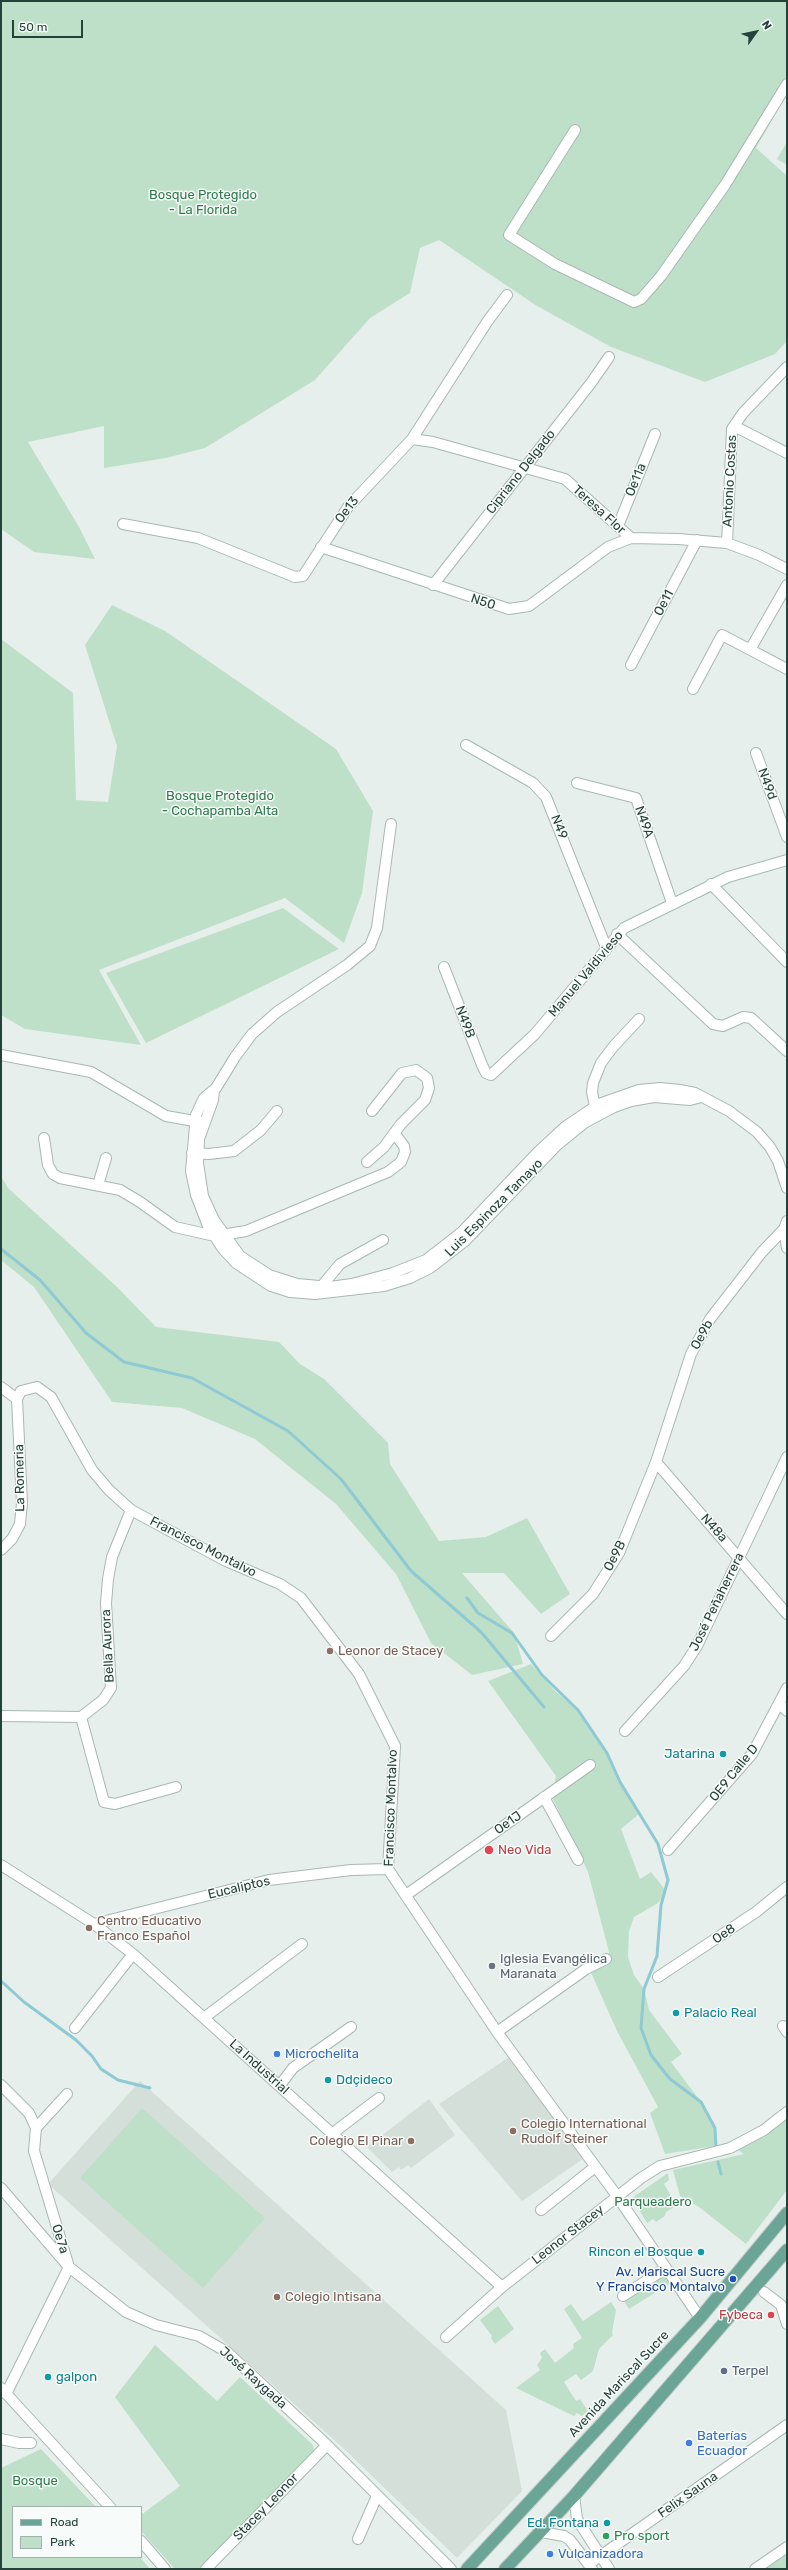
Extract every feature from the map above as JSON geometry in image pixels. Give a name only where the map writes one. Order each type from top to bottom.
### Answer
[{"type":"main road","name":"Avenida Mariscal Sucre","points":[[467,2569],[700,2318],[787,2213]]},
{"type":"main road","points":[[505,2569],[574,2496],[787,2250]]},
{"type":"street","points":[[575,130],[509,235],[555,264],[634,302],[641,299],[661,276],[725,185],[787,84]]},
{"type":"street","name":"Oe13","points":[[123,524],[198,538],[298,578],[306,575],[321,547],[348,507],[412,439],[486,322],[507,294]]},
{"type":"street","name":"Cipriano Delgado","points":[[433,585],[609,357]]},
{"type":"street","name":"Antonio Costas","points":[[727,543],[730,438],[734,426],[743,413],[787,367]]},
{"type":"street","points":[[734,426],[787,453]]},
{"type":"street","name":"Oe11a","points":[[618,526],[655,434]]},
{"type":"street","name":"Teresa Flor","points":[[412,439],[433,442],[524,469],[565,479],[631,538],[697,540],[727,543],[759,555],[787,569]]},
{"type":"street","name":"N50","points":[[321,547],[494,605],[509,609],[521,609],[529,606],[608,548],[631,538]]},
{"type":"street","name":"Oe11","points":[[631,665],[697,540]]},
{"type":"street","points":[[751,648],[787,585]]},
{"type":"street","points":[[693,689],[722,635],[751,648],[787,669]]},
{"type":"street","name":"N49","points":[[466,745],[533,783],[546,797],[606,947]]},
{"type":"street","name":"N49d","points":[[756,754],[787,837]]},
{"type":"street","name":"N49A","points":[[577,783],[636,798],[672,903]]},
{"type":"street","name":"Luis Espinoza Tamayo","points":[[392,824],[377,928],[370,946],[347,965],[277,1012],[252,1034],[235,1056],[214,1090],[213,1100],[199,1122],[194,1152],[203,1196],[219,1236],[240,1256],[269,1275],[320,1290],[366,1281],[415,1266],[450,1243],[557,1145],[584,1124],[608,1110],[642,1099],[664,1097],[690,1100],[701,1097]]},
{"type":"street","name":"Manuel Valdivieso","points":[[489,1074],[495,1073],[535,1034],[617,934],[633,922],[710,884],[758,866],[787,860]]},
{"type":"street","points":[[710,884],[787,962]]},
{"type":"street","points":[[617,934],[713,1024],[723,1026],[743,1017],[751,1018],[787,1051]]},
{"type":"street","name":"N49B","points":[[444,967],[482,1065],[489,1074]]},
{"type":"street","points":[[595,1106],[592,1092],[593,1083],[601,1063],[613,1047],[639,1019]]},
{"type":"street","points":[[1,1055],[91,1072],[166,1116],[199,1122]]},
{"type":"street","points":[[366,1162],[384,1147],[394,1133],[420,1106],[427,1096],[428,1083],[424,1075],[413,1070],[402,1073],[372,1111]]},
{"type":"street","name":"Luis Espinoza Tamayo","points":[[504,1194],[550,1140],[595,1106],[622,1095],[649,1089],[670,1088],[701,1097],[729,1111],[757,1132],[778,1161],[787,1188]]},
{"type":"street","points":[[194,1152],[209,1154],[234,1151],[261,1130],[277,1110]]},
{"type":"street","points":[[44,1138],[48,1165],[53,1174],[60,1178],[120,1190],[140,1202],[175,1227],[219,1236],[246,1231],[388,1172],[401,1162],[405,1152],[404,1146],[394,1133]]},
{"type":"street","points":[[98,1185],[106,1158]]},
{"type":"street","points":[[785,1225],[787,1248]]},
{"type":"street","name":"Oe9b","points":[[656,1462],[691,1354],[710,1319],[785,1225]]},
{"type":"street","points":[[320,1290],[340,1264],[383,1240]]},
{"type":"street","name":"Francisco Montalvo","points":[[17,1399],[21,1391],[37,1386],[51,1396],[92,1470],[109,1490],[131,1510],[226,1561],[280,1584],[299,1596],[359,1674],[395,1746],[388,1869],[497,2032],[617,2196],[700,2318]]},
{"type":"street","points":[[1,1387],[17,1399]]},
{"type":"street","name":"La Romeria","points":[[1,1550],[12,1539],[20,1524],[22,1503],[17,1399]]},
{"type":"street","name":"José Peñaherrera","points":[[625,1731],[690,1658],[787,1457]]},
{"type":"street","name":"N48a","points":[[656,1462],[739,1556],[787,1614]]},
{"type":"street","name":"Oe9B","points":[[551,1636],[593,1594],[619,1553],[656,1462]]},
{"type":"street","name":"Bella Aurora","points":[[80,1717],[103,1700],[111,1688],[106,1603],[108,1579],[112,1558],[131,1510]]},
{"type":"street","name":"OE9 Calle D","points":[[668,1850],[752,1754],[787,1688]]},
{"type":"street","points":[[780,1703],[787,1711]]},
{"type":"street","points":[[1,1716],[80,1717],[104,1802],[115,1804],[176,1787]]},
{"type":"street","name":"Oe1J","points":[[406,1895],[590,1765]]},
{"type":"street","points":[[544,1797],[578,1860]]},
{"type":"street","name":"La Industrial","points":[[1,1866],[94,1924],[133,1954],[334,2133],[502,2287]]},
{"type":"street","name":"Eucaliptos","points":[[94,1924],[269,1880],[350,1870],[388,1869]]},
{"type":"street","name":"Oe8","points":[[658,1978],[756,1912],[787,1887]]},
{"type":"street","points":[[205,2017],[302,1944]]},
{"type":"street","points":[[74,2028],[133,1954]]},
{"type":"street","points":[[497,2032],[586,1969],[606,1959]]},
{"type":"street","points":[[280,2085],[293,2068],[351,2027]]},
{"type":"street","points":[[1,2085],[28,2113],[36,2128],[67,2094]]},
{"type":"street","points":[[334,2133],[379,2098]]},
{"type":"street","name":"Leonor Stacey","points":[[446,2337],[502,2287],[617,2196],[660,2166],[730,2148],[748,2140],[787,2112]]},
{"type":"street","name":"Oe7a","points":[[4,2391],[69,2267],[34,2151],[36,2128]]},
{"type":"street","points":[[541,2210],[595,2167]]},
{"type":"street","name":"José Raygada","points":[[1,2188],[69,2267],[133,2316],[156,2325],[199,2336],[218,2346],[327,2445],[451,2569]]},
{"type":"street","points":[[623,2296],[666,2268]]},
{"type":"street","points":[[764,2292],[781,2305],[787,2324]]},
{"type":"street","points":[[4,2391],[109,2506]]},
{"type":"street","name":"Felix Sauna","points":[[591,2567],[600,2557],[787,2425]]},
{"type":"street","points":[[1,2440],[31,2443]]},
{"type":"street","name":"Stacey Leonor","points":[[206,2569],[327,2445]]},
{"type":"street","points":[[358,2539],[377,2496]]},
{"type":"street","points":[[574,2496],[577,2519],[609,2569]]},
{"type":"street","points":[[541,2532],[564,2536],[570,2540],[591,2567]]},
{"type":"street","points":[[142,2542],[165,2569]]},
{"type":"street","points":[[755,2569],[787,2547]]},
{"type":"shaded area","name":"Colegio International Rudolf Steiner","points":[[509,2057],[583,2159],[522,2201],[439,2104]]},
{"type":"shaded area","name":"Colegio Intisana","points":[[140,2081],[506,2410],[522,2491],[457,2558],[340,2445],[48,2184]]},
{"type":"shaded area","name":"Colegio El Pinar","points":[[429,2099],[455,2135],[411,2168],[408,2165],[401,2170],[399,2167],[392,2172],[367,2147]]},
{"type":"green space","name":"Bosque Protegido - La Florida","points":[[1,1],[787,1],[787,94],[756,148],[787,176],[787,341],[775,354],[705,382],[611,347],[537,306],[439,240],[420,248],[410,293],[370,318],[315,380],[205,448],[166,458],[104,468],[104,426],[28,442],[79,527],[95,559],[34,552],[1,529]]},
{"type":"green space","points":[[787,142],[787,165],[777,159]]},
{"type":"green space","name":"Bosque Protegido - Cochapamba Alta","points":[[112,605],[165,631],[336,749],[373,811],[362,893],[344,943],[285,898],[99,970],[141,1045],[25,1029],[1,1015],[1,639],[73,693],[76,800],[108,802],[117,746],[85,645]]},
{"type":"green space","points":[[283,908],[339,949],[146,1043],[106,973]]},
{"type":"green space","points":[[1,1176],[8,1188],[117,1287],[156,1327],[279,1342],[300,1364],[324,1379],[388,1443],[390,1464],[439,1541],[486,1537],[527,1518],[570,1594],[541,1614],[504,1573],[462,1573],[514,1633],[523,1664],[472,1675],[431,1643],[396,1574],[336,1504],[255,1439],[182,1408],[112,1402],[34,1287],[1,1260]]},
{"type":"green space","points":[[531,1664],[556,1692],[578,1710],[591,1727],[607,1753],[620,1782],[639,1814],[621,1829],[640,1879],[651,1872],[666,1891],[658,1903],[634,1917],[629,1931],[628,1957],[634,1975],[644,1989],[649,2010],[682,2054],[671,2062],[701,2102],[715,2128],[715,2146],[665,2154],[650,2113],[658,2107],[617,2031],[589,1968],[610,1961],[608,1948],[588,1872],[552,1797],[556,1776],[488,1681]]},
{"type":"green space","points":[[142,2108],[265,2218],[203,2288],[80,2178]]},
{"type":"green space","points":[[787,2110],[787,2190],[746,2244],[699,2207],[680,2196],[673,2170],[744,2154],[733,2147]]},
{"type":"green space","name":"Parqueadero","points":[[668,2173],[669,2180],[664,2184],[674,2201],[672,2203],[674,2207],[666,2212],[665,2216],[656,2222],[653,2219],[647,2223],[632,2198]]},
{"type":"green space","points":[[664,2275],[669,2284],[629,2309],[624,2301]]},
{"type":"green space","points":[[611,2302],[616,2310],[612,2332],[613,2335],[599,2349],[593,2371],[581,2380],[576,2374],[564,2382],[576,2401],[580,2399],[588,2411],[582,2416],[577,2413],[574,2416],[516,2388],[540,2370],[537,2365],[542,2358],[540,2353],[545,2349],[555,2363],[574,2348],[573,2344],[582,2338],[564,2309],[571,2304],[583,2321]]},
{"type":"green space","points":[[498,2306],[514,2329],[495,2344],[491,2338],[492,2336],[480,2320]]},
{"type":"green space","points":[[155,2345],[217,2401],[240,2377],[313,2445],[314,2451],[311,2457],[206,2569],[175,2569],[142,2532],[142,2514],[180,2486],[115,2397]]},
{"type":"green space","name":"Bosque","points":[[41,2449],[95,2506],[12,2506],[12,2558],[141,2558],[150,2569],[1,2569],[1,2468]]},
{"type":"green space","points":[[787,2553],[787,2569],[764,2569]]},
{"type":"waterway","points":[[1,1249],[40,1280],[86,1333],[124,1362],[192,1378],[288,1431],[341,1479],[411,1571],[481,1632],[544,1707]]},
{"type":"waterway","points":[[467,1598],[478,1613],[512,1633],[542,1675],[578,1710],[607,1753],[620,1782],[658,1844],[668,1880],[661,1905],[657,1956],[644,1989],[641,2028],[651,2055],[670,2079],[701,2102],[715,2128],[716,2148]]},
{"type":"waterway","points":[[1,1981],[24,2002],[76,2040],[92,2056],[101,2069],[118,2080],[150,2088]]},
{"type":"waterway","points":[[718,2162],[721,2174]]},
{"type":"place","name":"Leonor de Stacey","points":[[330,1651]]},
{"type":"place","name":"Jatarina","points":[[723,1754]]},
{"type":"place","name":"Neo Vida","points":[[489,1850]]},
{"type":"place","name":"Centro Educativo Franco Español","points":[[89,1928]]},
{"type":"place","name":"Iglesia Evangélica Maranata","points":[[492,1966]]},
{"type":"place","name":"Palacio Real","points":[[676,2013]]},
{"type":"place","name":"Microchelita","points":[[277,2054]]},
{"type":"place","name":"Ddçideco","points":[[328,2080]]},
{"type":"place","name":"Colegio International Rudolf Steiner","points":[[513,2131]]},
{"type":"place","name":"Colegio El Pinar","points":[[411,2141]]},
{"type":"place","name":"Rincon el Bosque","points":[[701,2252]]},
{"type":"place","name":"Av. Mariscal Sucre Y Francisco Montalvo","points":[[733,2279]]},
{"type":"place","name":"Colegio Intisana","points":[[277,2297]]},
{"type":"place","name":"Fybeca","points":[[771,2315]]},
{"type":"place","name":"Terpel","points":[[724,2371]]},
{"type":"place","name":"galpon","points":[[48,2377]]},
{"type":"place","name":"Baterías Ecuador","points":[[689,2443]]},
{"type":"place","name":"Ed. Fontana","points":[[607,2523]]},
{"type":"place","name":"Pro sport","points":[[606,2536]]},
{"type":"place","name":"Vulcanizadora","points":[[550,2554]]}]
